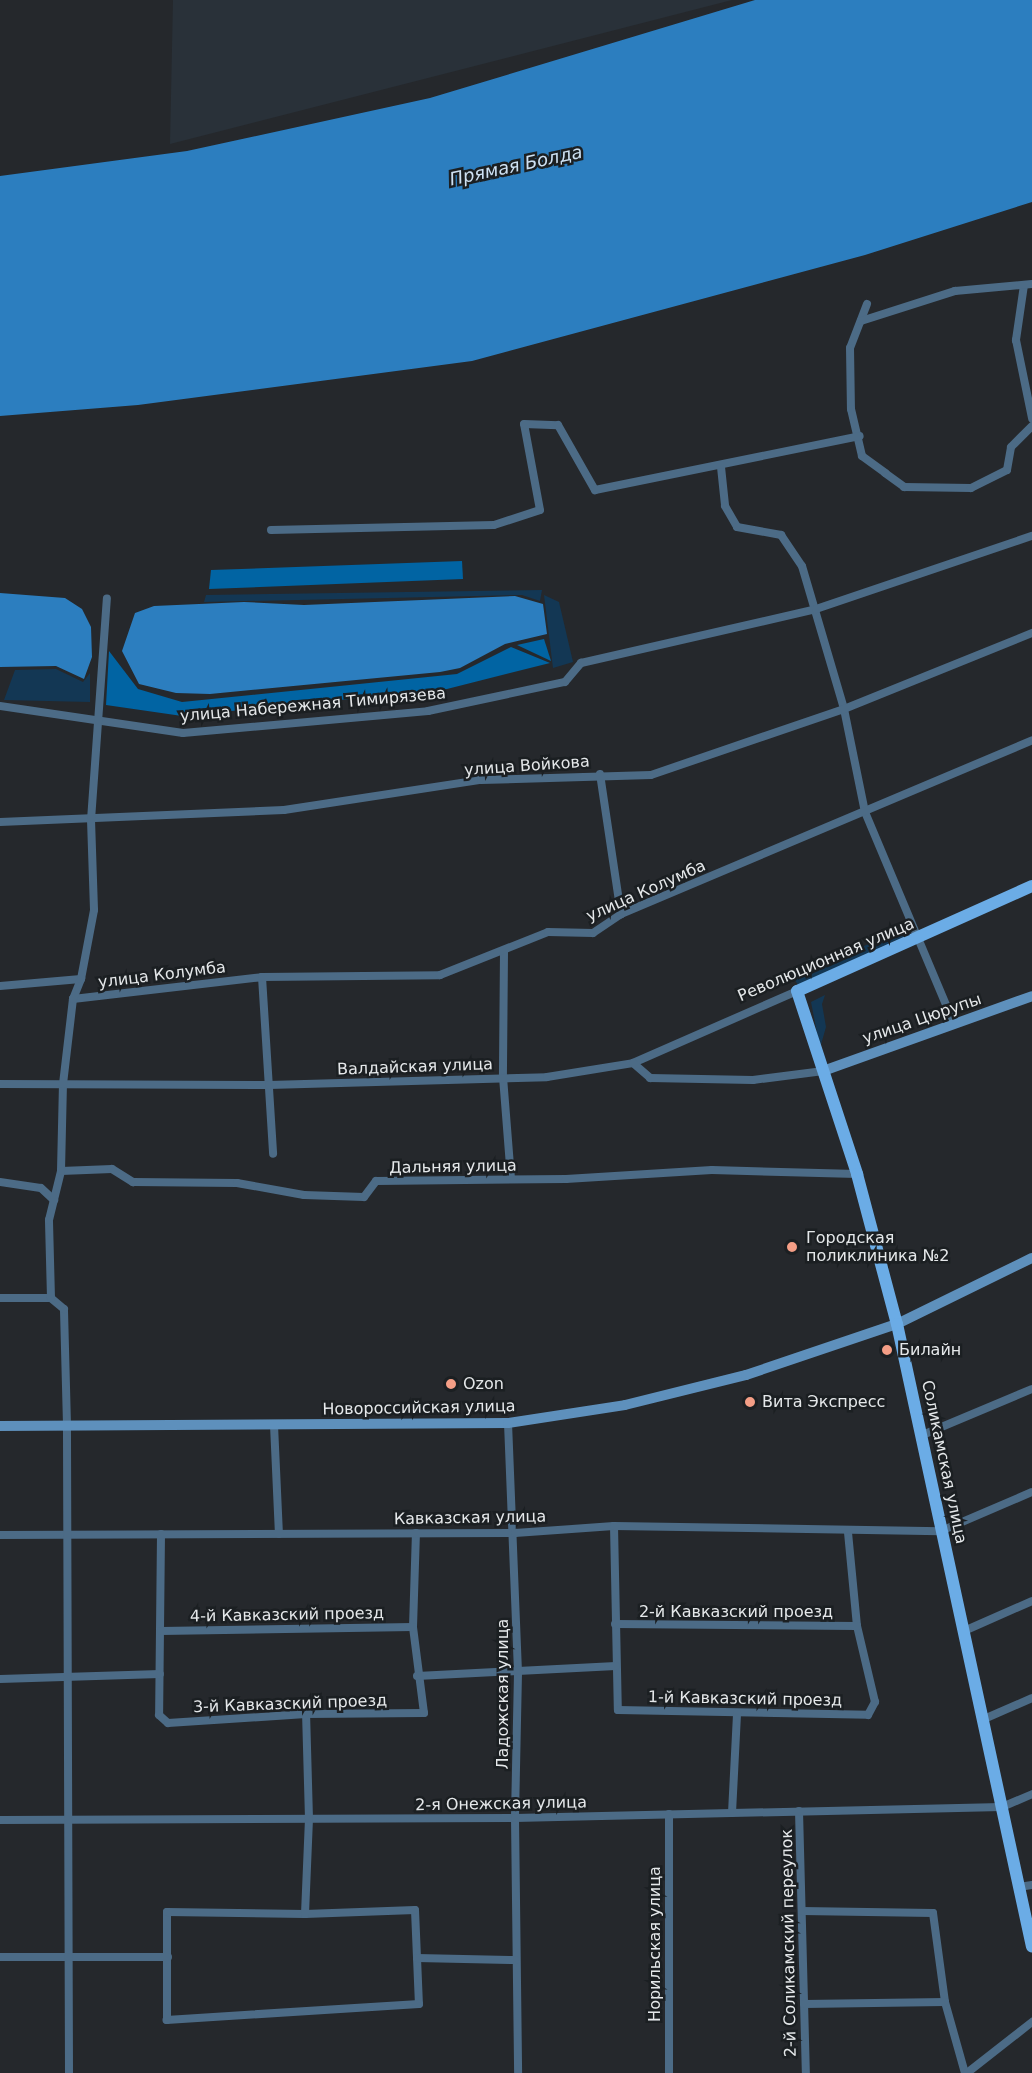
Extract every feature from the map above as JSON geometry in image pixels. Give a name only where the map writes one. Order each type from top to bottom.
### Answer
[{"type":"main road","name":"Революционная улица","points":[[797,991],[916,940],[1032,886]]},
{"type":"main road","name":"Соликамская улица","points":[[797,991],[857,1174],[897,1324],[1002,1807],[1026,1886],[1032,1947]]},
{"type":"street","points":[[861,321],[955,291],[1028,285],[1016,340],[1032,418]]},
{"type":"street","points":[[867,304],[850,348],[851,409],[860,436],[862,456],[904,487],[970,488],[1007,470],[1011,447],[1032,426]]},
{"type":"street","points":[[271,530],[494,525],[540,510],[524,424],[558,425],[595,490],[860,436]]},
{"type":"street","points":[[721,466],[725,506],[737,527],[781,535],[801,566],[816,609],[844,709],[865,812],[916,940],[954,1024]]},
{"type":"street","name":"улица Набережная Тимирязева","points":[[0,706],[98,718],[183,733],[428,711],[566,682],[581,663],[816,609],[1032,536]]},
{"type":"street","points":[[51,1298],[49,1220],[61,1171],[63,1084],[72,999],[81,979],[94,910],[91,820],[107,599]]},
{"type":"street","name":"улица Войкова","points":[[0,822],[25,818],[91,820],[284,810],[481,780],[600,774],[651,775],[844,709],[1032,633]]},
{"type":"street","name":"улица Колумба","points":[[72,999],[262,977],[440,975],[504,952],[548,932],[593,933],[621,914],[1032,740]]},
{"type":"street","points":[[600,774],[621,914]]},
{"type":"street","points":[[504,952],[503,1077],[511,1179]]},
{"type":"street","points":[[262,977],[273,1154]]},
{"type":"street","name":"улица Колумба","points":[[0,986],[81,979]]},
{"type":"street","name":"Революционная улица","points":[[633,1063],[797,991]]},
{"type":"street","name":"улица Цюрупы","points":[[823,1071],[1032,996]]},
{"type":"street","points":[[633,1063],[650,1078],[753,1080],[823,1071]]},
{"type":"street","name":"Валдайская улица","points":[[0,1084],[269,1085],[547,1077],[633,1063]]},
{"type":"street","name":"Дальняя улица","points":[[61,1171],[112,1169],[133,1182],[237,1183],[304,1195],[364,1197],[376,1181],[511,1179],[712,1170],[857,1174]]},
{"type":"street","points":[[0,1182],[41,1188],[54,1200]]},
{"type":"street","name":"Новороссийская улица","points":[[0,1426],[508,1423],[625,1405],[737,1377],[897,1324],[1032,1258]]},
{"type":"street","points":[[0,1298],[51,1298],[64,1309],[67,1425],[69,2073]]},
{"type":"street","points":[[920,1436],[1032,1389]]},
{"type":"street","name":"Ладожская улица","points":[[508,1423],[515,1533],[518,1673],[515,1818],[518,2073]]},
{"type":"street","points":[[274,1425],[279,1534]]},
{"type":"street","points":[[941,1531],[1032,1492]]},
{"type":"street","name":"Кавказская улица","points":[[0,1535],[515,1533],[614,1526],[848,1532],[941,1531]]},
{"type":"street","name":"1-й Кавказский проезд","points":[[614,1526],[618,1710],[868,1715],[875,1702],[856,1626],[848,1532]]},
{"type":"street","name":"3-й Кавказский проезд","points":[[161,1534],[159,1715],[168,1723],[306,1714],[424,1713],[417,1676],[413,1627],[416,1533]]},
{"type":"street","points":[[964,1631],[1032,1601]]},
{"type":"street","name":"2-й Кавказский проезд","points":[[615,1624],[856,1626]]},
{"type":"street","name":"4-й Кавказский проезд","points":[[161,1631],[413,1627]]},
{"type":"street","points":[[417,1676],[518,1673],[616,1666]]},
{"type":"street","points":[[0,1679],[160,1674]]},
{"type":"street","points":[[984,1719],[1032,1698]]},
{"type":"street","points":[[732,1814],[737,1713]]},
{"type":"street","points":[[306,1714],[309,1819],[306,1914]]},
{"type":"street","points":[[1002,1807],[1032,1794]]},
{"type":"street","name":"2-я Онежская улица","points":[[0,1820],[515,1818],[1002,1807]]},
{"type":"street","name":"2-й Соликамский переулок","points":[[800,1811],[806,2073]]},
{"type":"street","name":"Норильская улица","points":[[669,1814],[669,2073]]},
{"type":"street","points":[[415,1910],[419,2004],[167,2020],[167,1912],[306,1914],[415,1910]]},
{"type":"street","points":[[802,1911],[933,1913],[945,2002],[966,2073],[1032,2022]]},
{"type":"street","points":[[0,1957],[168,1957]]},
{"type":"street","points":[[417,1958],[515,1960]]},
{"type":"street","points":[[804,2004],[945,2002]]},
{"type":"shaded area","points":[[173,0],[732,0],[170,144]]},
{"type":"shaded area","points":[[462,561],[463,579],[209,589],[211,570]]},
{"type":"shaded area","points":[[542,590],[540,601],[522,595],[204,602],[206,595]]},
{"type":"shaded area","points":[[544,595],[559,602],[573,662],[553,668]]},
{"type":"shaded area","points":[[544,639],[551,661],[517,645]]},
{"type":"shaded area","points":[[511,647],[550,663],[447,689],[182,716],[106,705],[109,651],[138,689],[182,702],[457,674]]},
{"type":"shaded area","points":[[56,669],[83,682],[90,673],[90,702],[4,700],[15,670]]},
{"type":"shaded area","points":[[903,929],[905,936],[798,985],[793,977]]},
{"type":"shaded area","points":[[825,995],[822,1004],[826,1027],[820,1048],[811,1002]]},
{"type":"water","name":"Прямая Болда","points":[[755,0],[1032,0],[1032,202],[865,255],[472,361],[138,405],[0,416],[0,176],[187,151],[430,98]]},
{"type":"water","points":[[0,593],[65,598],[82,609],[91,627],[92,657],[84,679],[56,666],[0,667]]},
{"type":"water","points":[[515,596],[543,604],[547,634],[505,644],[460,668],[440,672],[210,694],[176,693],[139,684],[122,651],[135,613],[154,606],[244,602],[304,605]]},
{"type":"place","name":"Городская поликлиника №2","points":[[792,1247]]},
{"type":"place","name":"Билайн","points":[[887,1350]]},
{"type":"place","name":"Ozon","points":[[451,1384]]},
{"type":"place","name":"Вита Экспресс","points":[[750,1402]]}]
